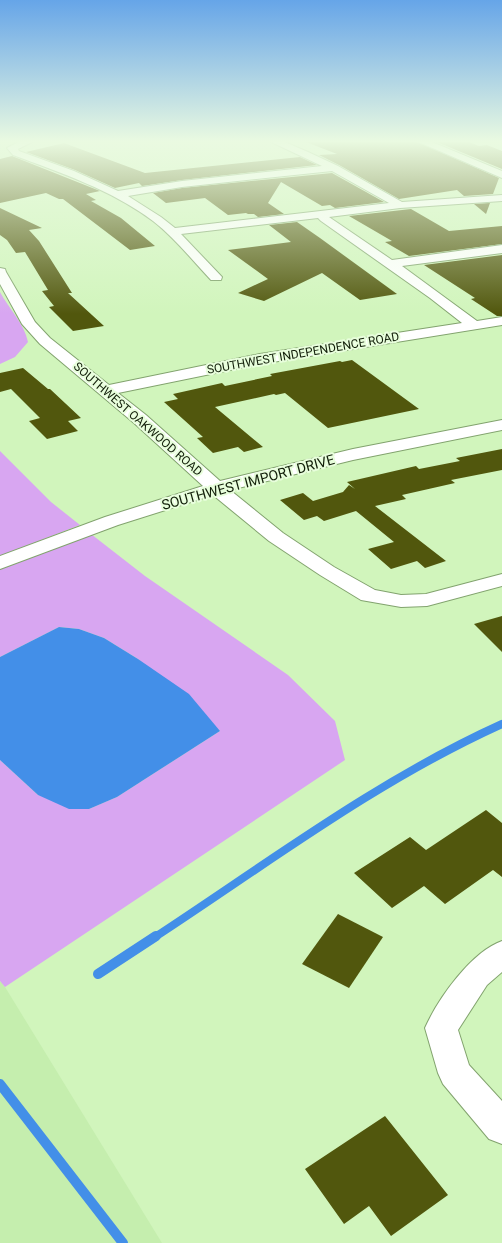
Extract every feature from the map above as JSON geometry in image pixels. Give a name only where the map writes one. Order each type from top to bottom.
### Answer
[{"type":"street","points":[[124,198],[137,205],[172,232],[216,277]]},
{"type":"street","points":[[388,198],[400,205]]},
{"type":"street","points":[[172,232],[400,205],[502,198]]},
{"type":"street","points":[[322,215],[325,219],[435,295],[474,325]]},
{"type":"street","points":[[390,264],[502,249]]},
{"type":"street","name":"SOUTHWEST OAKWOOD ROAD","points":[[0,272],[30,324],[45,341],[140,418],[216,488],[276,538],[327,571],[369,595],[402,601],[427,600],[502,580]]},
{"type":"street","name":"SOUTHWEST INDEPENDENCE ROAD","points":[[105,390],[260,359],[502,321]]},
{"type":"street","name":"SOUTHWEST IMPORT DRIVE","points":[[0,563],[110,520],[216,488],[389,446],[502,425]]},
{"type":"street","points":[[502,954],[476,976],[441,1028],[455,1073],[502,1127]]},
{"type":"shaded area","points":[[0,292],[20,322],[28,342],[15,357],[0,364]]},
{"type":"shaded area","points":[[0,451],[51,502],[80,525],[0,556]]},
{"type":"shaded area","points":[[91,534],[145,576],[288,675],[335,721],[345,760],[5,987],[0,981],[0,760],[38,795],[89,809],[117,797],[220,731],[138,659],[104,638],[79,629],[59,627],[0,657],[0,569]]},
{"type":"shaded area","points":[[0,981],[5,987],[162,1243],[0,1243]]},
{"type":"water","points":[[59,627],[79,629],[104,638],[138,659],[189,694],[220,731],[117,797],[89,809],[69,809],[38,795],[0,760],[0,657]]},
{"type":"building","points":[[0,198],[23,198],[0,203]]},
{"type":"building","points":[[57,198],[93,198],[96,200],[91,201],[121,218],[155,246],[130,250],[63,199]]},
{"type":"building","points":[[160,198],[205,198],[166,203]]},
{"type":"building","points":[[205,198],[271,198],[268,203],[284,214],[258,217],[254,214],[246,213],[228,215]]},
{"type":"building","points":[[308,198],[377,198],[384,202],[335,208],[330,205],[322,206]]},
{"type":"building","points":[[490,203],[486,214],[474,204]]},
{"type":"building","points":[[0,208],[42,228],[29,230],[39,241],[72,293],[68,293],[104,326],[73,331],[49,307],[54,306],[42,291],[48,290],[25,252],[16,253],[7,240],[0,235]]},
{"type":"building","points":[[411,209],[449,231],[502,226],[502,244],[409,256],[385,242],[392,241],[349,216]]},
{"type":"building","points":[[297,222],[397,294],[360,300],[322,273],[264,301],[238,293],[268,279],[228,250],[291,242],[269,225]]},
{"type":"building","points":[[502,255],[502,316],[497,316],[471,299],[475,298],[424,265]]},
{"type":"building","points":[[352,360],[419,409],[328,428],[285,393],[274,394],[215,407],[263,447],[244,452],[238,447],[213,453],[197,438],[203,437],[164,402],[178,399],[173,394],[222,383],[225,386],[272,376],[270,374]]},
{"type":"building","points":[[23,368],[48,389],[50,389],[81,418],[68,421],[78,431],[47,439],[29,421],[40,418],[11,389],[0,392],[0,373]]},
{"type":"building","points":[[502,449],[502,470],[451,480],[455,483],[402,495],[406,499],[375,506],[446,561],[425,568],[417,561],[391,569],[368,549],[394,542],[356,511],[324,521],[317,516],[304,520],[280,500],[303,493],[313,501],[343,492],[349,485],[355,489],[347,482],[416,466],[419,469],[460,461],[456,458]]},
{"type":"building","points":[[502,616],[502,652],[474,624]]},
{"type":"building","points":[[486,810],[502,823],[502,877],[493,870],[445,904],[424,886],[392,908],[354,873],[410,837],[426,850]]},
{"type":"building","points":[[338,914],[383,937],[349,988],[302,964]]},
{"type":"building","points":[[385,1116],[448,1195],[391,1236],[369,1206],[344,1224],[305,1169]]},
{"type":"waterway","points":[[155,937],[368,796],[411,770],[502,724]]},
{"type":"waterway","points":[[98,974],[156,936]]},
{"type":"waterway","points":[[0,1084],[123,1243]]}]
